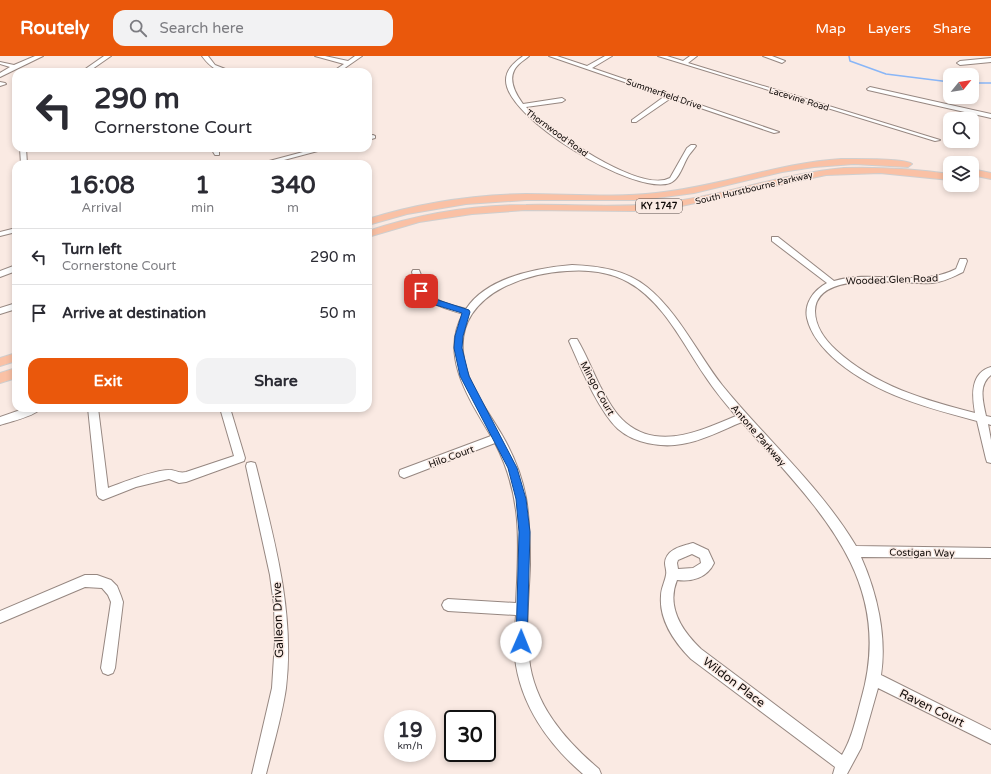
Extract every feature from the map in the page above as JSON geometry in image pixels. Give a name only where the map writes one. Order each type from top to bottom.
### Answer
[{"type":"main road","name":"South Hurstbourne Parkway","points":[[372,221],[424,207],[475,200],[657,196],[687,192],[773,171],[824,163],[887,162],[943,168]]},
{"type":"main road","name":"South Hurstbourne Parkway","points":[[372,233],[421,219],[477,210],[623,208],[684,204],[810,175],[829,173],[881,171],[943,176]]},
{"type":"main road","points":[[979,173],[991,176]]},
{"type":"main road","points":[[979,182],[991,184]]},
{"type":"main road","points":[[0,362],[12,358]]},
{"type":"main road","points":[[0,378],[12,374]]},
{"type":"street","points":[[1,63],[14,67],[40,56]]},
{"type":"street","points":[[90,68],[108,56]]},
{"type":"street","points":[[205,56],[213,68]]},
{"type":"street","points":[[318,56],[349,63]]},
{"type":"street","points":[[341,68],[359,56]]},
{"type":"street","name":"Thornwood Road","points":[[526,56],[515,64],[508,77],[510,90],[521,106],[536,121],[591,159],[606,167],[627,175],[652,182],[667,181],[673,177],[684,156],[693,146]]},
{"type":"street","name":"Summerfield Drive","points":[[552,56],[776,132]]},
{"type":"street","points":[[588,68],[609,56]]},
{"type":"street","name":"Lacevine Road","points":[[661,56],[937,140]]},
{"type":"street","points":[[684,63],[694,56]]},
{"type":"street","points":[[766,56],[782,61]]},
{"type":"street","points":[[960,63],[991,60]]},
{"type":"street","points":[[0,75],[12,68]]},
{"type":"street","points":[[870,89],[991,116]]},
{"type":"street","points":[[634,121],[670,96]]},
{"type":"street","points":[[521,106],[562,100]]},
{"type":"street","points":[[278,160],[310,152]]},
{"type":"street","points":[[294,156],[296,160]]},
{"type":"street","points":[[0,234],[12,231]]},
{"type":"street","points":[[775,239],[833,284]]},
{"type":"street","name":"Wooded Glen Road","points":[[963,261],[960,270],[939,279],[856,279],[841,281],[833,284],[819,293],[813,301],[811,311],[813,325],[818,334],[835,354],[864,376],[897,393],[923,402],[986,419]]},
{"type":"street","name":"Antone Parkway","points":[[466,312],[478,300],[496,288],[515,279],[540,272],[559,269],[599,269],[618,274],[641,286],[653,297],[680,332],[717,385],[743,417],[825,510],[852,552],[866,585],[873,616],[876,645],[874,679],[859,732],[842,769]]},
{"type":"street","points":[[0,274],[12,270]]},
{"type":"street","points":[[416,272],[417,284],[424,295],[432,301],[466,312],[459,336],[458,348],[460,360],[470,388],[513,468],[521,499],[525,532],[522,609],[522,662],[536,705],[547,726],[556,739],[576,760],[594,774]]},
{"type":"street","points":[[0,311],[12,307]]},
{"type":"street","name":"Mingo Court","points":[[574,341],[582,361],[611,412],[623,426],[636,434],[647,438],[673,441],[691,438],[743,417]]},
{"type":"street","points":[[991,370],[981,378],[977,390],[978,410],[986,419],[985,441],[991,459]]},
{"type":"street","points":[[0,421],[27,412]]},
{"type":"street","points":[[93,412],[103,495],[152,477],[169,474],[173,476],[186,477],[240,458],[226,412]]},
{"type":"street","name":"Hilo Court","points":[[404,473],[498,438]]},
{"type":"street","name":"Galleon Drive","points":[[251,466],[276,575],[280,620],[279,688],[259,774]]},
{"type":"street","name":"Costigan Way","points":[[852,552],[991,553]]},
{"type":"street","name":"Wildon Place","points":[[672,574],[667,588],[667,609],[674,627],[690,649],[842,769]]},
{"type":"street","points":[[0,617],[85,581],[104,583],[115,593],[117,602],[108,668]]},
{"type":"street","points":[[448,605],[522,609]]},
{"type":"street","name":"Raven Court","points":[[874,679],[991,737]]},
{"type":"waterway","points":[[849,56],[850,61],[886,74],[943,81]]},
{"type":"waterway","points":[[979,83],[991,83]]},
{"type":"route","points":[[421,291],[432,301],[466,312],[459,336],[458,348],[464,376],[513,468],[521,499],[525,532],[521,642]]}]
